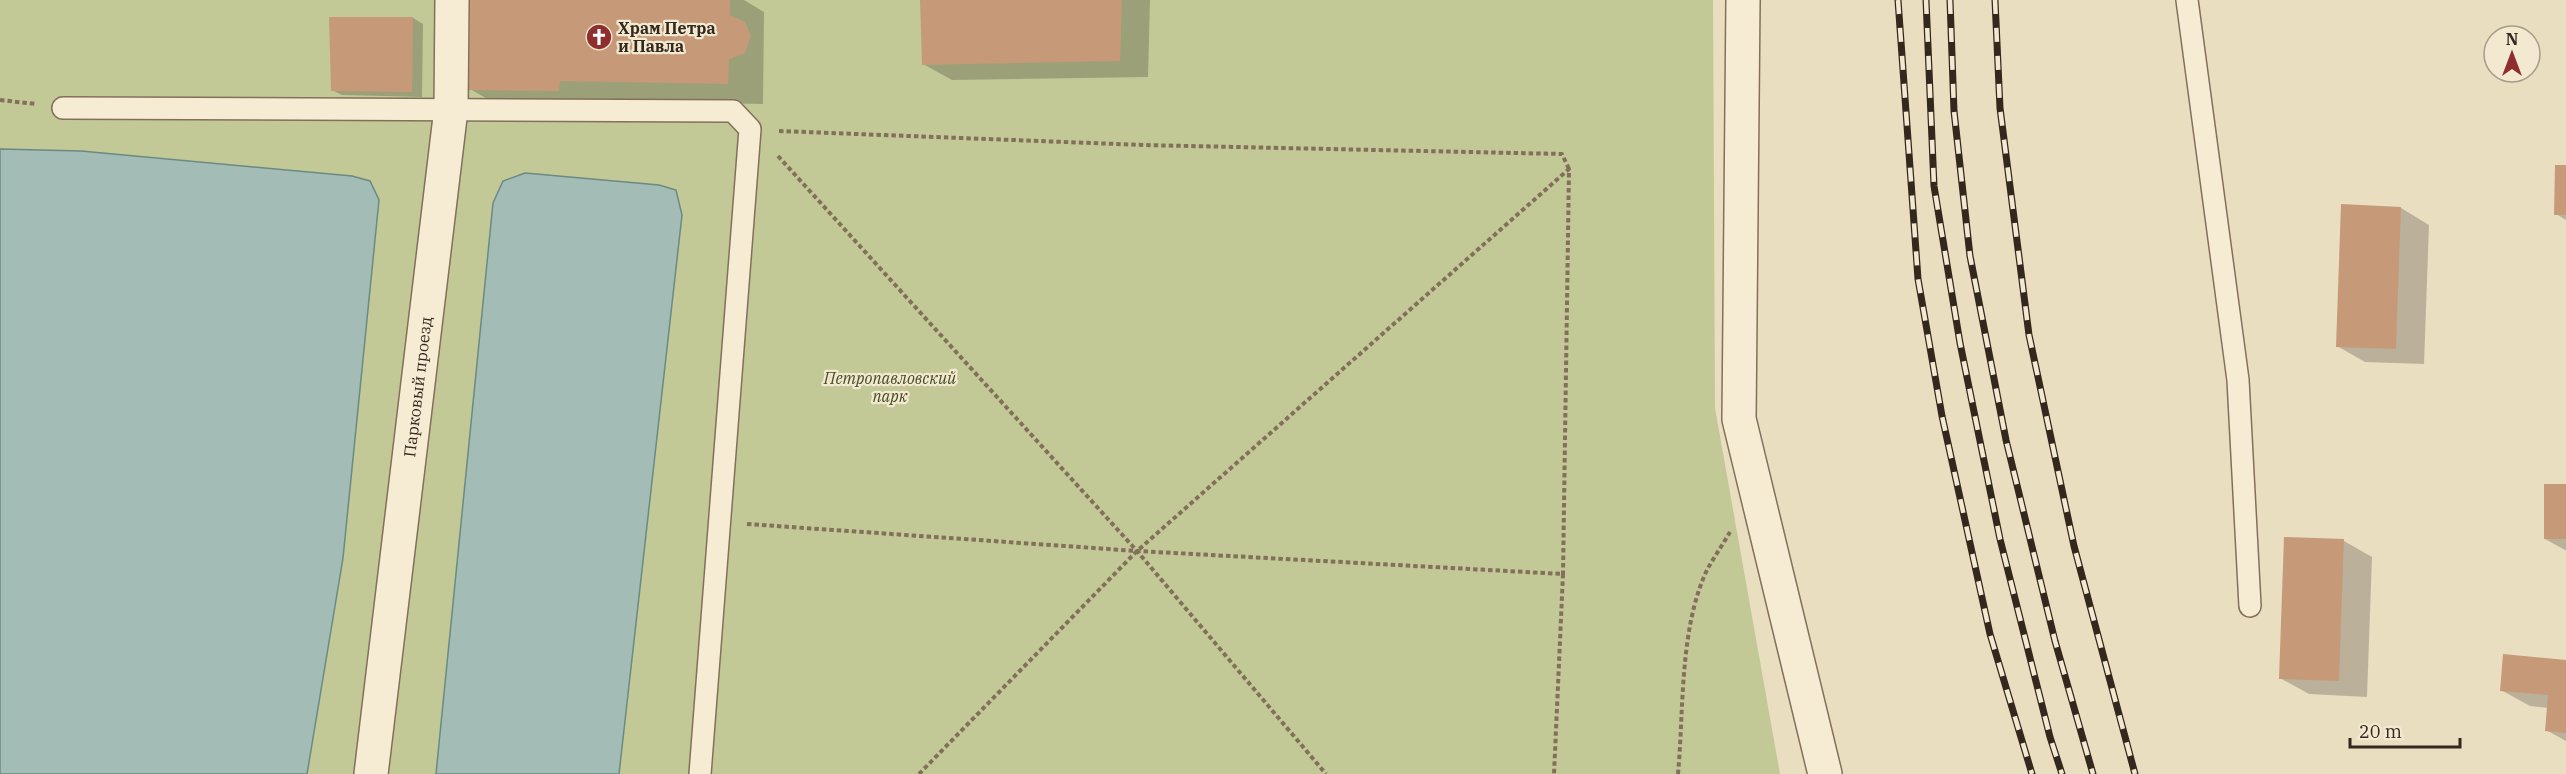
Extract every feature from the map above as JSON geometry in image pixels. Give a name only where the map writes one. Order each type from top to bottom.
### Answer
[{"type":"street","name":"Парковый проезд","points":[[371,774],[451,109],[452,0]]},
{"type":"street","points":[[1743,0],[1739,419],[1825,774]]},
{"type":"lane","points":[[2187,0],[2238,380],[2250,606]]},
{"type":"lane","points":[[63,108],[733,111],[752,129],[700,774]]},
{"type":"path","points":[[752,129],[1143,145],[1562,154],[1569,169],[1563,574],[1554,774]]},
{"type":"path","points":[[752,129],[1137,551],[1326,774]]},
{"type":"path","points":[[919,774],[1137,551],[1569,169]]},
{"type":"path","points":[[1678,774],[1683,681],[1691,624],[1707,570],[1736,521],[1757,495]]},
{"type":"path","points":[[720,522],[1137,551],[1563,574]]},
{"type":"green space","name":"Петропавловский парк","points":[[0,0],[1713,0],[1715,408],[1780,774],[0,774]]},
{"type":"water","points":[[0,149],[81,151],[352,176],[370,181],[379,200],[343,558],[307,774],[0,774]]},
{"type":"water","points":[[525,173],[659,185],[676,190],[682,215],[619,774],[436,774],[493,203],[503,181]]},
{"type":"building","name":"Храм Петра и Павла","points":[[470,0],[730,0],[730,15],[745,22],[751,36],[745,53],[729,59],[728,84],[560,81],[559,91],[469,90]]},
{"type":"building","points":[[920,0],[1122,0],[1120,61],[922,65]]},
{"type":"building","points":[[329,17],[413,17],[412,92],[331,91]]},
{"type":"building","points":[[2555,165],[2566,165],[2566,215],[2554,215]]},
{"type":"building","points":[[2341,204],[2401,207],[2396,349],[2336,347]]},
{"type":"building","points":[[2544,484],[2566,484],[2566,539],[2544,539]]},
{"type":"building","points":[[2284,537],[2344,539],[2339,681],[2279,679]]},
{"type":"building","points":[[2503,654],[2566,660],[2566,733],[2545,731],[2548,695],[2500,691]]},
{"type":"railway","points":[[1898,0],[1918,279],[1942,416],[1990,634],[2032,774]]},
{"type":"railway","points":[[1926,0],[1934,186],[1960,343],[2000,539],[2050,737],[2062,774]]},
{"type":"railway","points":[[1950,0],[1954,111],[1970,256],[2006,440],[2055,641],[2093,774]]},
{"type":"railway","points":[[1995,0],[2000,108],[2029,335],[2074,546],[2135,774]]},
{"type":"place","name":"Храм Петра и Павла","points":[[599,37]]}]
